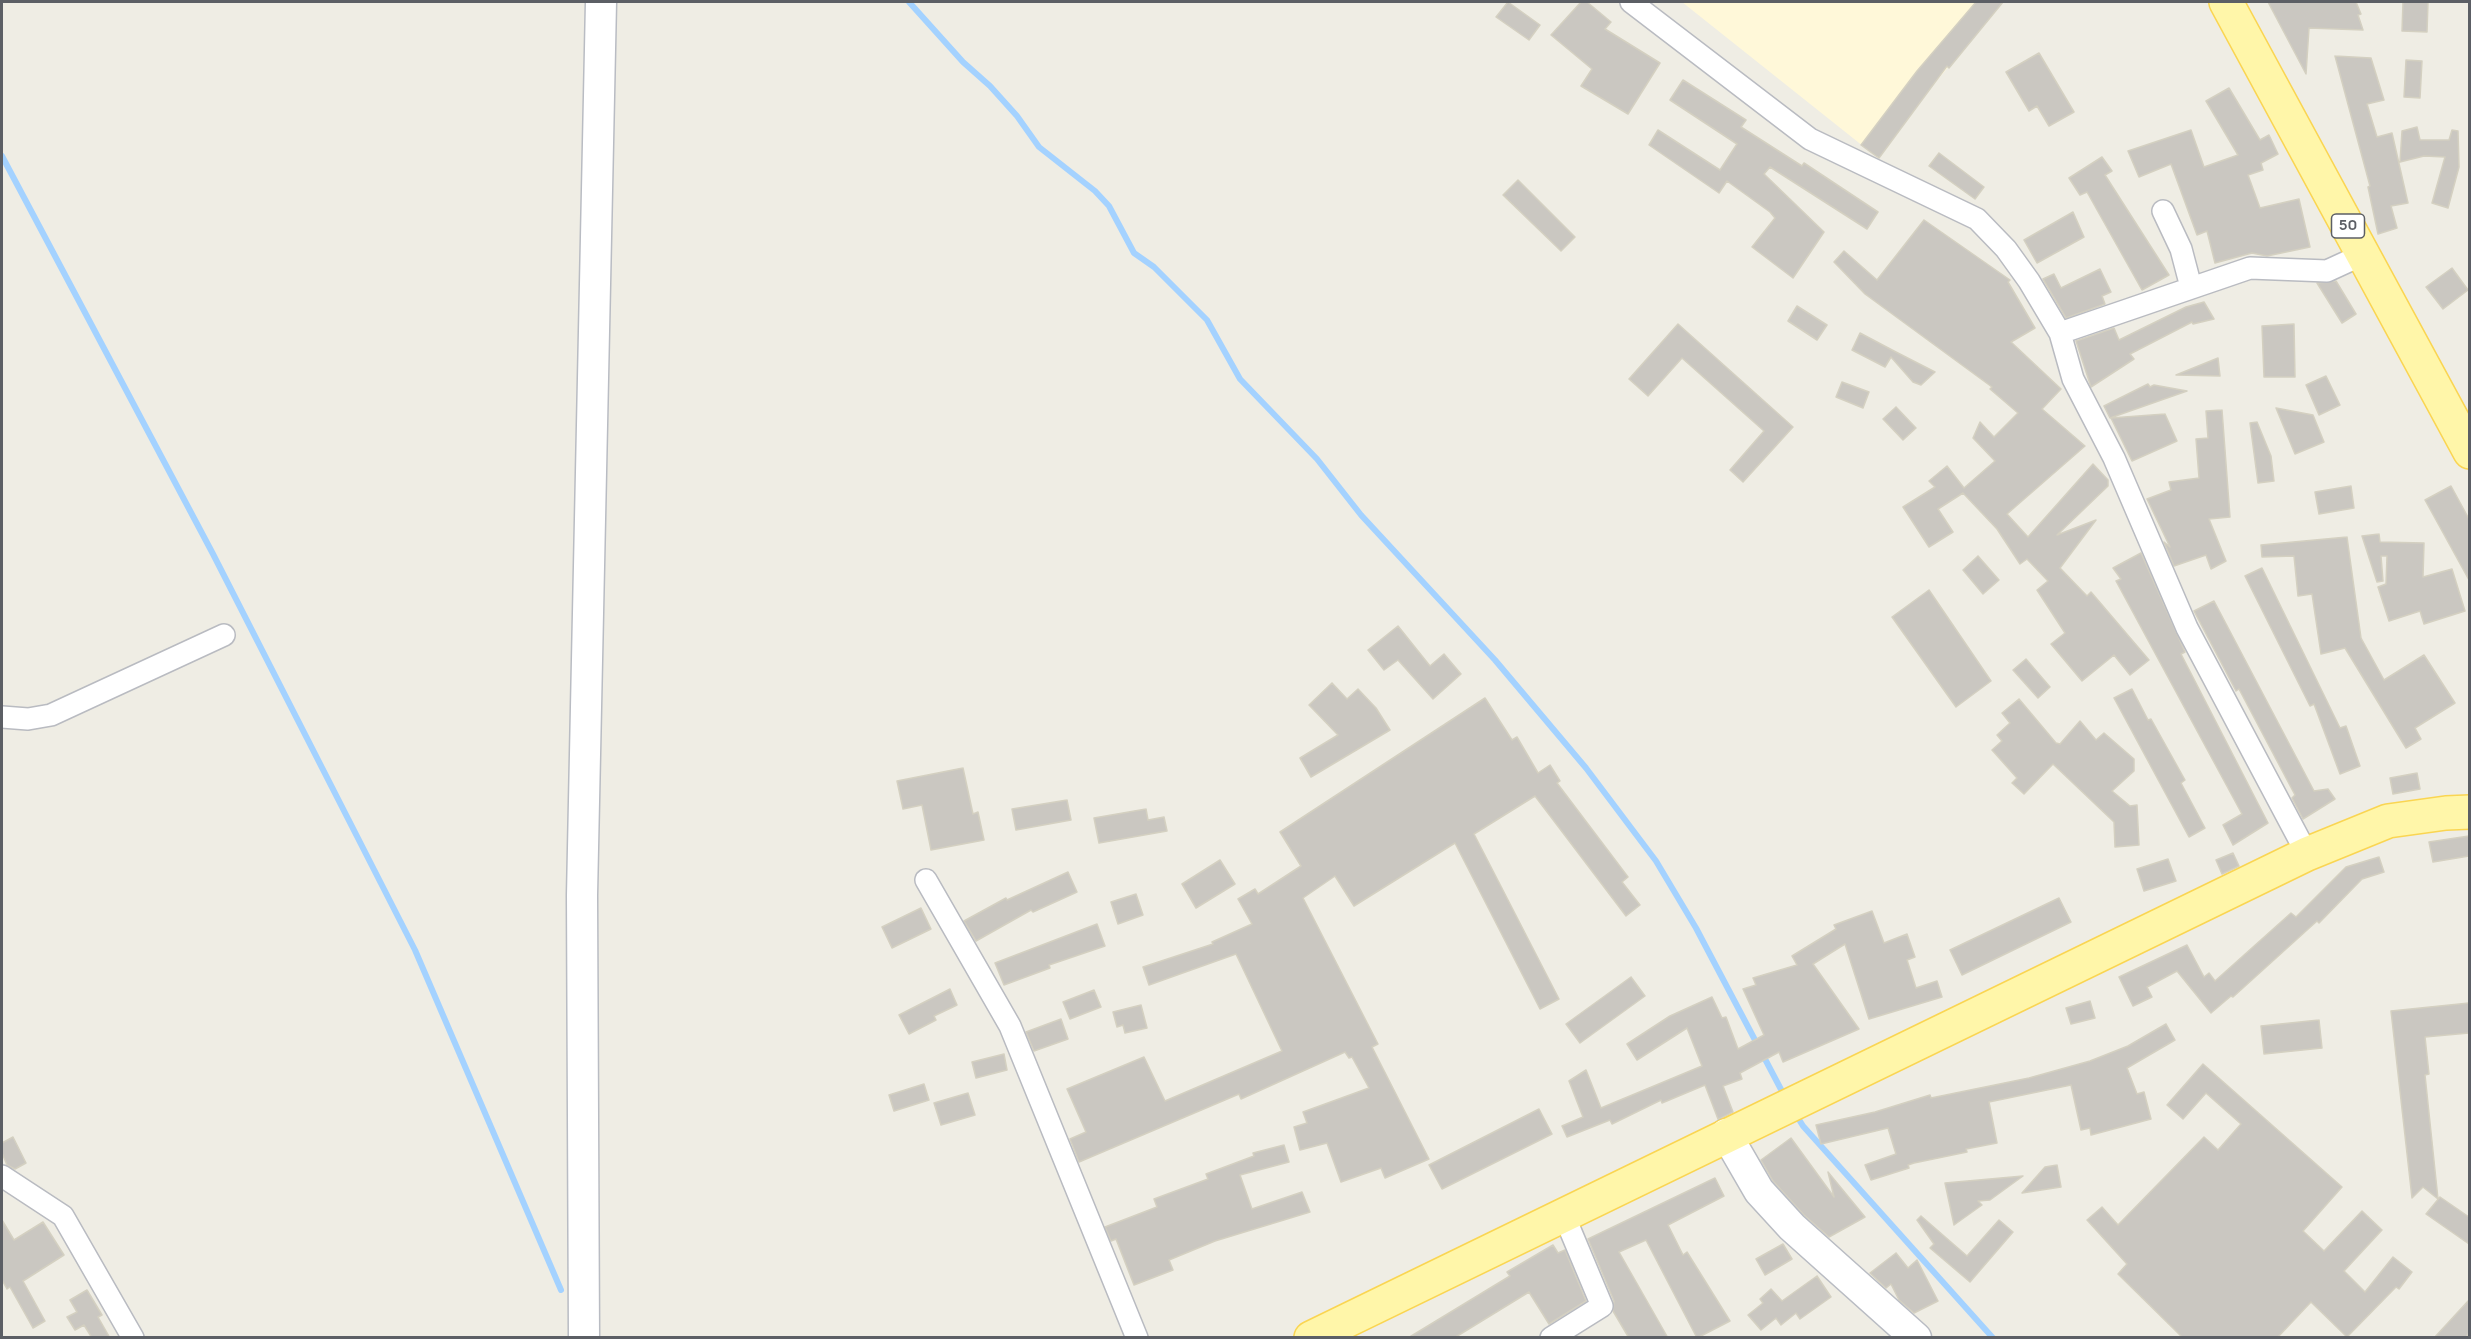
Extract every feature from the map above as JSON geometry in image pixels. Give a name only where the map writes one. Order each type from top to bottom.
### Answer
[{"type":"main road","points":[[584,1338],[582,883],[601,2]]},
{"type":"main road","name":"50","points":[[2226,2],[2469,452]]},
{"type":"main road","points":[[1311,1338],[1726,1134],[2307,854],[2388,821],[2469,812]]},
{"type":"main road","points":[[1726,1134],[1759,1191],[1792,1227],[1916,1338]]},
{"type":"street","points":[[1631,2],[1810,139],[1977,219],[2006,249],[2029,281],[2060,333],[2073,379],[2114,458],[2187,628],[2307,854]]},
{"type":"street","points":[[2163,211],[2181,249],[2191,287]]},
{"type":"street","points":[[2060,333],[2250,268],[2327,271],[2364,254]]},
{"type":"street","points":[[2,717],[28,719],[51,715],[224,634]]},
{"type":"street","points":[[926,880],[1010,1026],[1137,1338]]},
{"type":"street","points":[[2,1176],[63,1216],[133,1338]]},
{"type":"street","points":[[1551,1338],[1602,1306],[1563,1214]]},
{"type":"shaded area","points":[[1682,2],[2003,2],[1934,84],[1878,158]]},
{"type":"building","points":[[1508,2],[1540,25],[1529,40],[1496,17]]},
{"type":"building","points":[[1581,2],[1587,2],[1611,22],[1605,29],[1660,63],[1628,114],[1581,86],[1592,69],[1551,35]]},
{"type":"building","points":[[1976,2],[2003,2],[1949,68],[1947,66],[1879,158],[1861,145],[1917,71]]},
{"type":"building","points":[[2268,2],[2356,2],[2361,14],[2358,15],[2363,30],[2309,28],[2306,74]]},
{"type":"building","points":[[2403,2],[2428,2],[2427,32],[2402,31]]},
{"type":"building","points":[[2039,53],[2074,112],[2049,126],[2037,106],[2029,111],[2006,72]]},
{"type":"building","points":[[2335,56],[2371,58],[2384,100],[2367,104],[2377,137],[2392,133],[2408,203],[2391,206],[2397,228],[2378,234],[2368,187],[2370,186]]},
{"type":"building","points":[[2406,60],[2422,61],[2420,98],[2404,97]]},
{"type":"building","points":[[1683,80],[1746,120],[1741,127],[1802,166],[1804,163],[1878,212],[1867,229],[1770,167],[1764,174],[1824,232],[1793,278],[1752,247],[1775,218],[1770,212],[1727,181],[1719,193],[1649,145],[1658,130],[1720,170],[1737,144],[1670,100]]},
{"type":"building","points":[[2229,88],[2260,140],[2269,135],[2278,154],[2261,163],[2263,170],[2248,175],[2260,208],[2299,199],[2310,247],[2267,256],[2252,253],[2215,263],[2207,231],[2197,235],[2171,164],[2139,177],[2128,151],[2191,130],[2204,167],[2238,155],[2206,101]]},
{"type":"building","points":[[2417,127],[2420,140],[2449,140],[2452,130],[2458,131],[2459,167],[2448,208],[2432,203],[2445,157],[2424,156],[2400,162],[2402,131]]},
{"type":"building","points":[[1939,153],[1984,187],[1975,199],[1929,166]]},
{"type":"building","points":[[2102,157],[2112,171],[2105,175],[2169,275],[2142,290],[2087,192],[2080,195],[2069,178]]},
{"type":"building","points":[[1518,180],[1575,237],[1561,251],[1503,195]]},
{"type":"building","points":[[2073,212],[2084,237],[2037,263],[2024,240]]},
{"type":"building","points":[[1924,220],[2010,280],[2008,282],[2035,328],[2011,342],[2061,389],[2042,409],[2085,446],[2007,514],[2028,537],[2093,464],[2108,480],[2108,486],[2057,535],[2096,520],[2060,568],[2087,596],[2091,592],[2149,660],[2130,675],[2114,655],[2082,681],[2051,644],[2065,633],[2037,590],[2048,581],[2027,559],[2020,564],[1997,529],[1963,493],[1938,509],[1953,532],[1929,547],[1903,507],[1935,487],[1929,481],[1947,466],[1964,488],[1995,461],[1973,438],[1980,422],[1994,437],[2018,413],[1990,389],[1992,387],[1865,294],[1834,262],[1844,251],[1877,280]]},
{"type":"building","points":[[2452,268],[2468,290],[2443,309],[2426,287]]},
{"type":"building","points":[[2100,269],[2111,292],[2102,296],[2105,304],[2066,318],[2043,279],[2054,274],[2061,288]]},
{"type":"building","points":[[2336,281],[2356,314],[2342,323],[2317,283]]},
{"type":"building","points":[[2204,302],[2214,319],[2193,324],[2192,322],[2130,354],[2134,359],[2091,387],[2076,341],[2114,328],[2119,340],[2186,307]]},
{"type":"building","points":[[1797,306],[1827,325],[1817,340],[1788,321]]},
{"type":"building","points":[[1678,324],[1793,427],[1743,482],[1730,470],[1764,431],[1682,358],[1648,396],[1629,379]]},
{"type":"building","points":[[2294,324],[2295,377],[2264,377],[2262,326]]},
{"type":"building","points":[[1860,333],[1935,372],[1921,385],[1913,382],[1891,357],[1885,367],[1852,350]]},
{"type":"building","points":[[2218,358],[2220,376],[2176,375]]},
{"type":"building","points":[[2326,376],[2340,405],[2319,415],[2306,385]]},
{"type":"building","points":[[1842,382],[1869,392],[1863,408],[1836,397]]},
{"type":"building","points":[[2148,384],[2150,387],[2154,385],[2187,391],[2110,418],[2104,406]]},
{"type":"building","points":[[1896,407],[1916,428],[1903,440],[1883,419]]},
{"type":"building","points":[[2276,408],[2313,415],[2324,442],[2295,454]]},
{"type":"building","points":[[2222,410],[2230,517],[2209,519],[2226,561],[2211,569],[2206,555],[2174,566],[2164,542],[2170,547],[2147,499],[2171,490],[2169,482],[2199,478],[2196,439],[2208,438],[2206,411]]},
{"type":"building","points":[[2165,414],[2177,441],[2132,461],[2111,418]]},
{"type":"building","points":[[2257,422],[2271,456],[2274,481],[2258,483],[2250,423]]},
{"type":"building","points":[[2351,486],[2354,508],[2319,514],[2315,492]]},
{"type":"building","points":[[2451,486],[2469,519],[2469,580],[2425,500]]},
{"type":"building","points":[[2379,534],[2380,542],[2424,543],[2423,577],[2452,569],[2465,611],[2424,624],[2420,611],[2389,621],[2378,587],[2386,584],[2387,556],[2381,556],[2383,581],[2377,582],[2362,536]]},
{"type":"building","points":[[2347,537],[2361,638],[2384,680],[2424,655],[2455,703],[2415,728],[2421,739],[2406,748],[2345,648],[2321,654],[2312,594],[2298,596],[2294,556],[2262,557],[2261,545]]},
{"type":"building","points":[[2141,553],[2185,652],[2181,654],[2268,823],[2233,845],[2223,825],[2242,814],[2116,581],[2121,579],[2113,568]]},
{"type":"building","points":[[1978,556],[1999,580],[1983,594],[1963,570]]},
{"type":"building","points":[[2262,568],[2340,728],[2346,726],[2360,766],[2340,774],[2314,704],[2310,706],[2245,576]]},
{"type":"building","points":[[1929,590],[1991,681],[1956,707],[1892,617]]},
{"type":"building","points":[[2214,601],[2314,791],[2328,789],[2335,799],[2303,819],[2292,798],[2295,795],[2239,689],[2236,691],[2194,611]]},
{"type":"building","points":[[1398,626],[1430,666],[1444,654],[1461,674],[1433,699],[1398,660],[1384,670],[1368,650]]},
{"type":"building","points":[[2026,659],[2050,687],[2038,698],[2013,670]]},
{"type":"building","points":[[1332,683],[1347,699],[1358,689],[1376,708],[1390,730],[1311,777],[1300,758],[1338,735],[1309,705]]},
{"type":"building","points":[[2132,689],[2185,780],[2181,783],[2205,828],[2189,837],[2114,698]]},
{"type":"building","points":[[1485,698],[1512,740],[1517,737],[1538,773],[1550,765],[1560,781],[1557,783],[1628,877],[1622,882],[1640,905],[1626,916],[1535,796],[1474,834],[1559,999],[1540,1009],[1455,843],[1354,906],[1335,876],[1303,898],[1378,1044],[1372,1047],[1429,1159],[1385,1178],[1381,1168],[1341,1182],[1327,1143],[1300,1150],[1294,1127],[1307,1123],[1303,1112],[1369,1088],[1352,1057],[1349,1058],[1345,1052],[1241,1099],[1239,1094],[1079,1162],[1070,1139],[1086,1132],[1067,1089],[1144,1057],[1165,1101],[1282,1051],[1236,954],[1149,985],[1143,967],[1213,944],[1212,942],[1252,924],[1238,899],[1255,889],[1258,894],[1301,866],[1280,832]]},
{"type":"building","points":[[2019,699],[2056,743],[2060,744],[2080,721],[2096,740],[2104,733],[2134,759],[2134,771],[2112,791],[2130,806],[2137,805],[2139,845],[2115,847],[2114,822],[2053,764],[2024,794],[2012,783],[2017,778],[1992,750],[2002,741],[1997,735],[2010,723],[2002,713]]},
{"type":"building","points":[[963,768],[973,814],[978,812],[984,840],[931,850],[922,805],[903,809],[897,781]]},
{"type":"building","points":[[2417,773],[2420,789],[2393,794],[2390,778]]},
{"type":"building","points":[[1067,800],[1071,820],[1016,830],[1012,809]]},
{"type":"building","points":[[1146,809],[1148,820],[1164,817],[1167,831],[1099,843],[1094,818]]},
{"type":"building","points":[[2469,836],[2469,856],[2433,862],[2429,842]]},
{"type":"building","points":[[2233,853],[2239,866],[2222,874],[2216,860]]},
{"type":"building","points":[[2379,857],[2384,872],[2362,879],[2319,923],[2317,921],[2233,997],[2231,996],[2211,1013],[2177,971],[2147,987],[2152,997],[2133,1006],[2119,977],[2187,945],[2204,977],[2209,973],[2215,981],[2291,913],[2296,917],[2346,867]]},
{"type":"building","points":[[2168,859],[2176,881],[2144,891],[2137,869]]},
{"type":"building","points":[[1220,860],[1235,884],[1196,908],[1182,884]]},
{"type":"building","points":[[1068,872],[1077,892],[1033,912],[1031,910],[976,941],[964,921],[1006,898],[1007,900]]},
{"type":"building","points":[[1136,894],[1143,915],[1118,924],[1111,902]]},
{"type":"building","points":[[2059,898],[2071,922],[1962,975],[1950,950]]},
{"type":"building","points":[[921,908],[931,929],[892,948],[882,927]]},
{"type":"building","points":[[1872,911],[1884,943],[1907,934],[1915,957],[1907,960],[1916,988],[1937,981],[1942,997],[1869,1019],[1845,944],[1813,964],[1859,1029],[1783,1062],[1779,1052],[1740,1073],[1742,1079],[1723,1086],[1733,1112],[1721,1118],[1718,1119],[1705,1085],[1662,1103],[1661,1100],[1612,1124],[1610,1120],[1567,1137],[1562,1126],[1583,1117],[1569,1081],[1586,1070],[1601,1108],[1702,1066],[1687,1028],[1637,1060],[1627,1044],[1670,1016],[1712,997],[1722,1018],[1726,1017],[1738,1049],[1764,1035],[1743,989],[1756,985],[1753,978],[1797,965],[1792,956],[1836,929],[1834,925]]},
{"type":"building","points":[[1097,924],[1105,946],[1049,965],[1050,968],[1004,985],[995,963]]},
{"type":"building","points":[[1631,977],[1645,996],[1580,1043],[1566,1024]]},
{"type":"building","points":[[950,989],[957,1005],[934,1016],[936,1020],[909,1034],[899,1015]]},
{"type":"building","points":[[1094,990],[1101,1007],[1070,1019],[1063,1002]]},
{"type":"building","points":[[2090,1001],[2095,1018],[2071,1024],[2066,1008]]},
{"type":"building","points":[[2469,1003],[2469,1033],[2425,1037],[2429,1074],[2425,1075],[2438,1199],[2423,1187],[2412,1198],[2391,1011]]},
{"type":"building","points":[[1141,1005],[1147,1028],[1125,1033],[1123,1025],[1117,1027],[1113,1012]]},
{"type":"building","points":[[1061,1019],[1068,1039],[1034,1051],[1026,1032]]},
{"type":"building","points":[[2319,1020],[2322,1048],[2264,1054],[2261,1026]]},
{"type":"building","points":[[2166,1024],[2175,1040],[2127,1068],[2137,1094],[2144,1092],[2151,1119],[2091,1135],[2090,1128],[2081,1130],[2071,1085],[1989,1102],[1997,1143],[1914,1163],[1908,1165],[1909,1168],[1871,1180],[1865,1165],[1896,1154],[1888,1128],[1821,1144],[1816,1125],[1875,1112],[1930,1095],[1931,1098],[2029,1078],[2090,1061],[2128,1046]]},
{"type":"building","points":[[1004,1054],[1007,1070],[976,1078],[972,1062]]},
{"type":"building","points":[[2203,1064],[2342,1187],[2303,1231],[2324,1251],[2362,1211],[2382,1230],[2344,1271],[2365,1292],[2393,1257],[2412,1272],[2399,1289],[2396,1287],[2347,1337],[2311,1302],[2277,1338],[2183,1338],[2118,1274],[2127,1264],[2087,1220],[2102,1207],[2118,1225],[2204,1137],[2218,1150],[2241,1124],[2206,1093],[2183,1119],[2167,1105]]},
{"type":"building","points":[[924,1084],[929,1100],[894,1111],[889,1095]]},
{"type":"building","points":[[968,1093],[975,1115],[941,1125],[934,1103]]},
{"type":"building","points":[[1539,1109],[1552,1134],[1442,1189],[1429,1165]]},
{"type":"building","points":[[13,1137],[26,1163],[15,1169],[7,1165],[2,1153],[2,1143]]},
{"type":"building","points":[[1791,1138],[1834,1197],[1828,1172],[1865,1217],[1829,1237],[1804,1215],[1773,1181],[1761,1160]]},
{"type":"building","points":[[1284,1145],[1289,1162],[1240,1175],[1252,1209],[1302,1192],[1310,1212],[1215,1241],[1169,1260],[1173,1270],[1134,1285],[1116,1239],[1111,1241],[1105,1227],[1157,1207],[1154,1199],[1208,1179],[1206,1174],[1254,1156],[1253,1153]]},
{"type":"building","points":[[2057,1165],[2061,1187],[2022,1193],[2045,1167]]},
{"type":"building","points":[[2023,1176],[1990,1200],[1978,1201],[1982,1205],[1954,1225],[1945,1183]]},
{"type":"building","points":[[1715,1178],[1724,1196],[1668,1225],[1683,1255],[1687,1252],[1730,1321],[1697,1338],[1646,1240],[1619,1252],[1668,1338],[1629,1338],[1613,1311],[1614,1301],[1588,1239]]},
{"type":"building","points":[[2440,1197],[2469,1217],[2469,1244],[2426,1214]]},
{"type":"building","points":[[1921,1216],[1967,1256],[1999,1220],[2013,1232],[1970,1282],[1930,1248],[1934,1244],[1917,1220]]},
{"type":"building","points":[[2,1220],[14,1240],[43,1222],[64,1255],[23,1281],[45,1321],[33,1328],[10,1287],[7,1289],[2,1280]]},
{"type":"building","points":[[1783,1244],[1792,1259],[1765,1275],[1756,1259]]},
{"type":"building","points":[[1553,1245],[1558,1253],[1565,1250],[1586,1301],[1549,1324],[1529,1292],[1454,1338],[1408,1338],[1510,1276],[1507,1272]]},
{"type":"building","points":[[1896,1253],[1908,1268],[1917,1260],[1938,1301],[1914,1313],[1899,1300],[1891,1284],[1886,1288],[1870,1273]]},
{"type":"building","points":[[1817,1276],[1831,1297],[1800,1319],[1796,1313],[1781,1325],[1776,1318],[1761,1330],[1748,1315],[1763,1303],[1760,1299],[1771,1289],[1782,1301]]},
{"type":"building","points":[[87,1290],[102,1315],[98,1317],[110,1338],[92,1338],[84,1325],[75,1330],[67,1317],[77,1312],[70,1300]]},
{"type":"building","points":[[2469,1300],[2469,1333],[2465,1338],[2434,1338]]},
{"type":"waterway","points":[[909,2],[963,62],[990,86],[1017,116],[1039,147],[1095,191],[1109,206],[1134,253],[1154,267],[1207,320],[1240,379],[1317,459],[1361,515],[1495,660],[1586,768],[1656,861],[1696,928],[1785,1097]]},
{"type":"waterway","points":[[2,156],[213,554],[415,950],[561,1290]]},
{"type":"waterway","points":[[1795,1113],[1803,1126],[1993,1338]]}]
